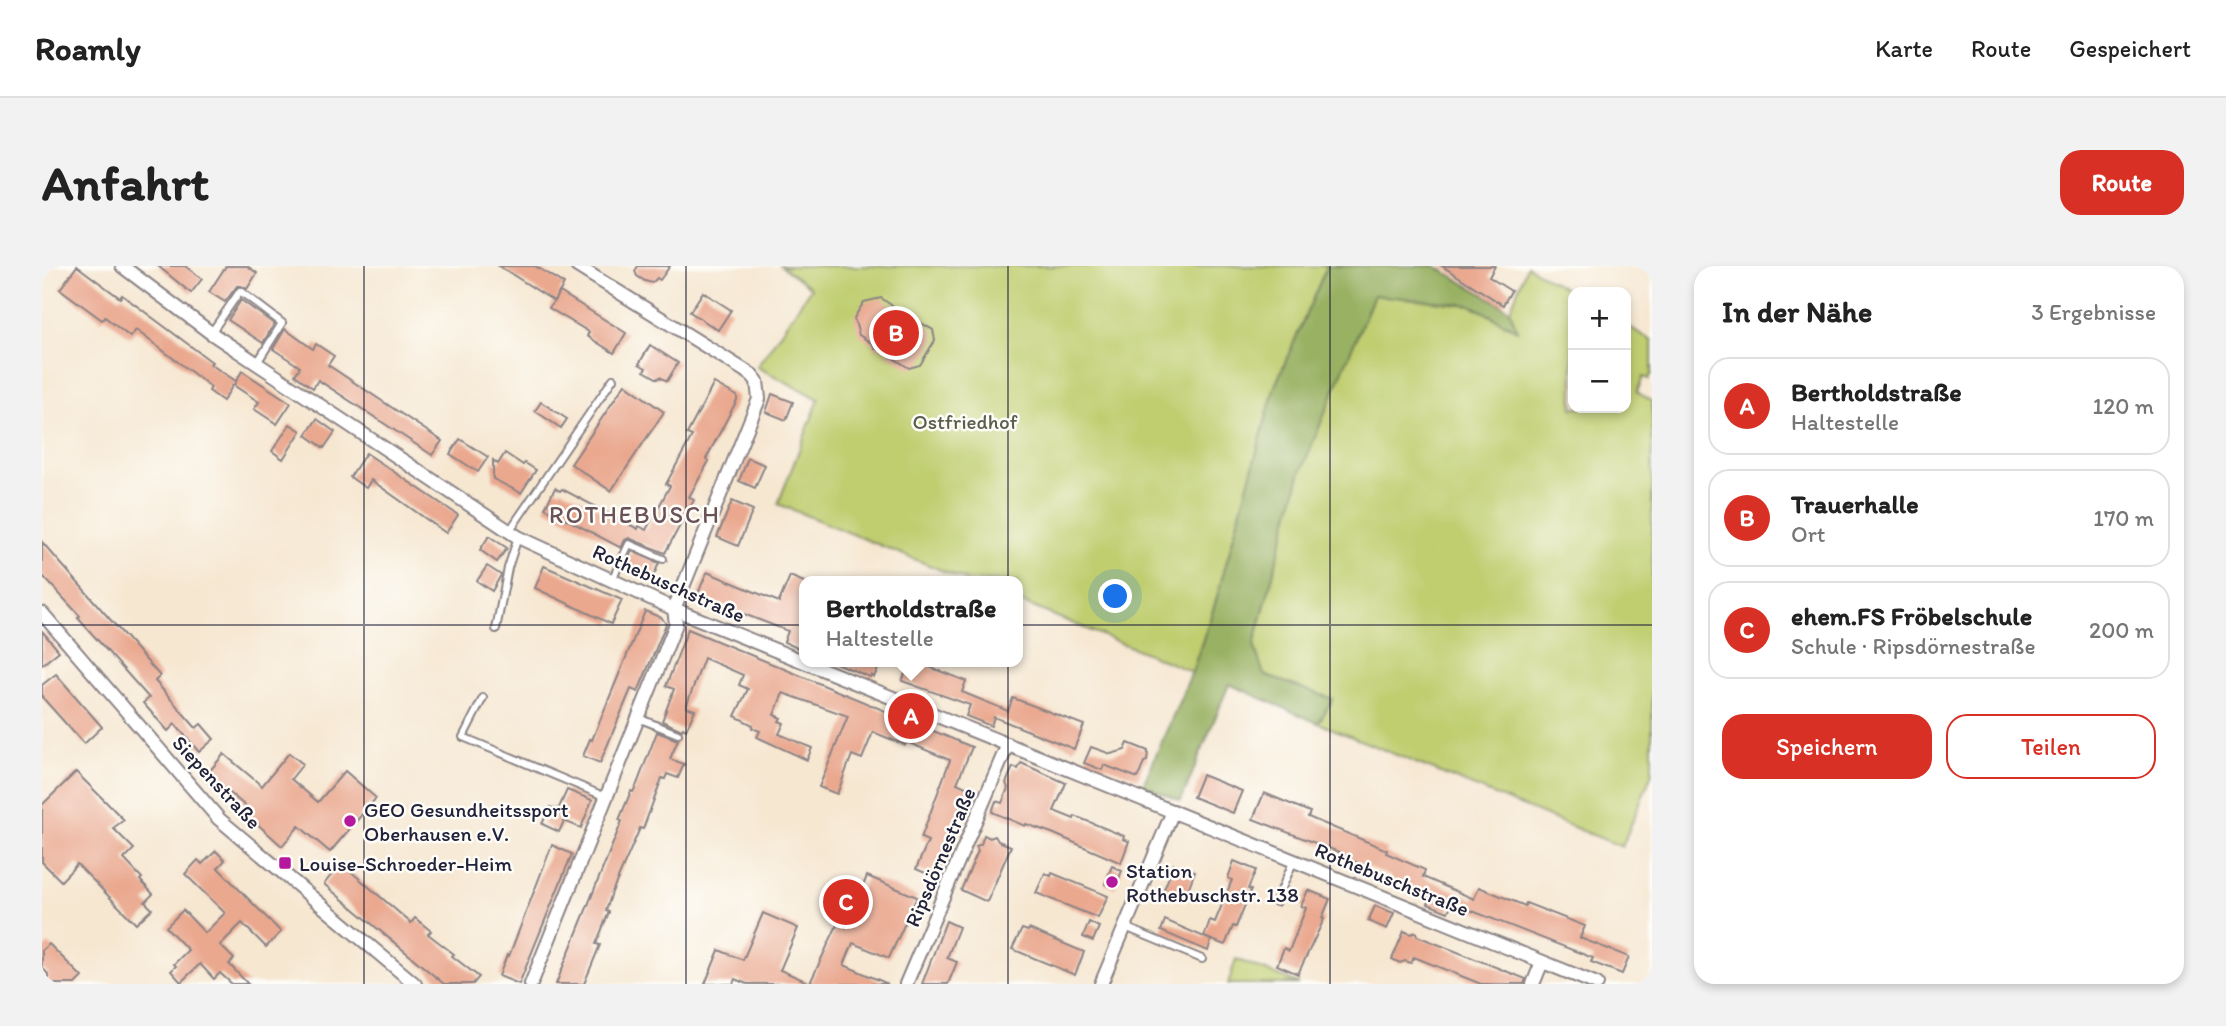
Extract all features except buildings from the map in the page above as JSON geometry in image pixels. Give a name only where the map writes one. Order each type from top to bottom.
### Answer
[{"type":"street","name":"Rothebuschstraße","points":[[122,266],[211,333],[513,535],[674,608],[799,659]]},
{"type":"street","points":[[531,984],[676,624],[674,608],[757,405],[757,381],[744,370],[577,266]]},
{"type":"street","name":"Siepenstraße","points":[[42,613],[219,819],[415,984]]},
{"type":"street","name":"Rothebuschstraße","points":[[819,667],[1597,984]]},
{"type":"street","name":"Ripsdörnestraße","points":[[906,984],[1009,744]]},
{"type":"street","points":[[1101,984],[1172,811]]},
{"type":"street","points":[[1533,984],[1542,962]]},
{"type":"lane","points":[[211,333],[240,291],[282,323],[257,363]]},
{"type":"lane","points":[[496,629],[513,535],[612,379]]},
{"type":"lane","points":[[612,580],[629,544],[663,559]]},
{"type":"lane","points":[[483,698],[463,737],[606,797]]},
{"type":"lane","points":[[638,718],[678,734]]},
{"type":"lane","points":[[1276,902],[1294,860]]},
{"type":"lane","points":[[1125,927],[1202,959]]},
{"type":"green space","name":"Ostfriedhof","points":[[781,266],[1327,266],[1275,386],[1215,604],[1192,672],[1023,603],[1023,576],[956,576],[778,504],[819,399],[757,367],[811,288]]},
{"type":"green space","points":[[1327,266],[1435,266],[1510,310],[1517,330],[1471,305],[1374,295],[1301,471],[1254,645],[1264,675],[1333,699],[1318,723],[1229,684],[1181,801],[1143,785],[1192,672],[1215,604],[1275,386]]},
{"type":"green space","points":[[1527,266],[1568,290],[1568,413],[1631,413],[1631,328],[1652,341],[1652,373],[1649,379],[1643,377],[1637,392],[1652,401],[1652,773],[1622,847],[1318,723],[1333,699],[1263,675],[1254,646],[1301,470],[1374,294],[1471,305],[1516,330],[1510,310]]},
{"type":"green space","points":[[1236,959],[1299,984],[1228,984]]},
{"type":"place","name":"Trauerhalle","points":[[896,333]]},
{"type":"place","name":"Bertholdstraße","points":[[911,716]]},
{"type":"place","name":"GEO Gesundheitssport Oberhausen e.V.","points":[[350,821]]},
{"type":"place","name":"Louise-Schroeder-Heim","points":[[285,863]]},
{"type":"place","name":"Station Rothebuschstr. 138","points":[[1112,882]]},
{"type":"place","name":"ehem.FS Fröbelschule","points":[[846,902]]},
{"type":"district","name":"ROTHEBUSCH","points":[[635,514]]}]
